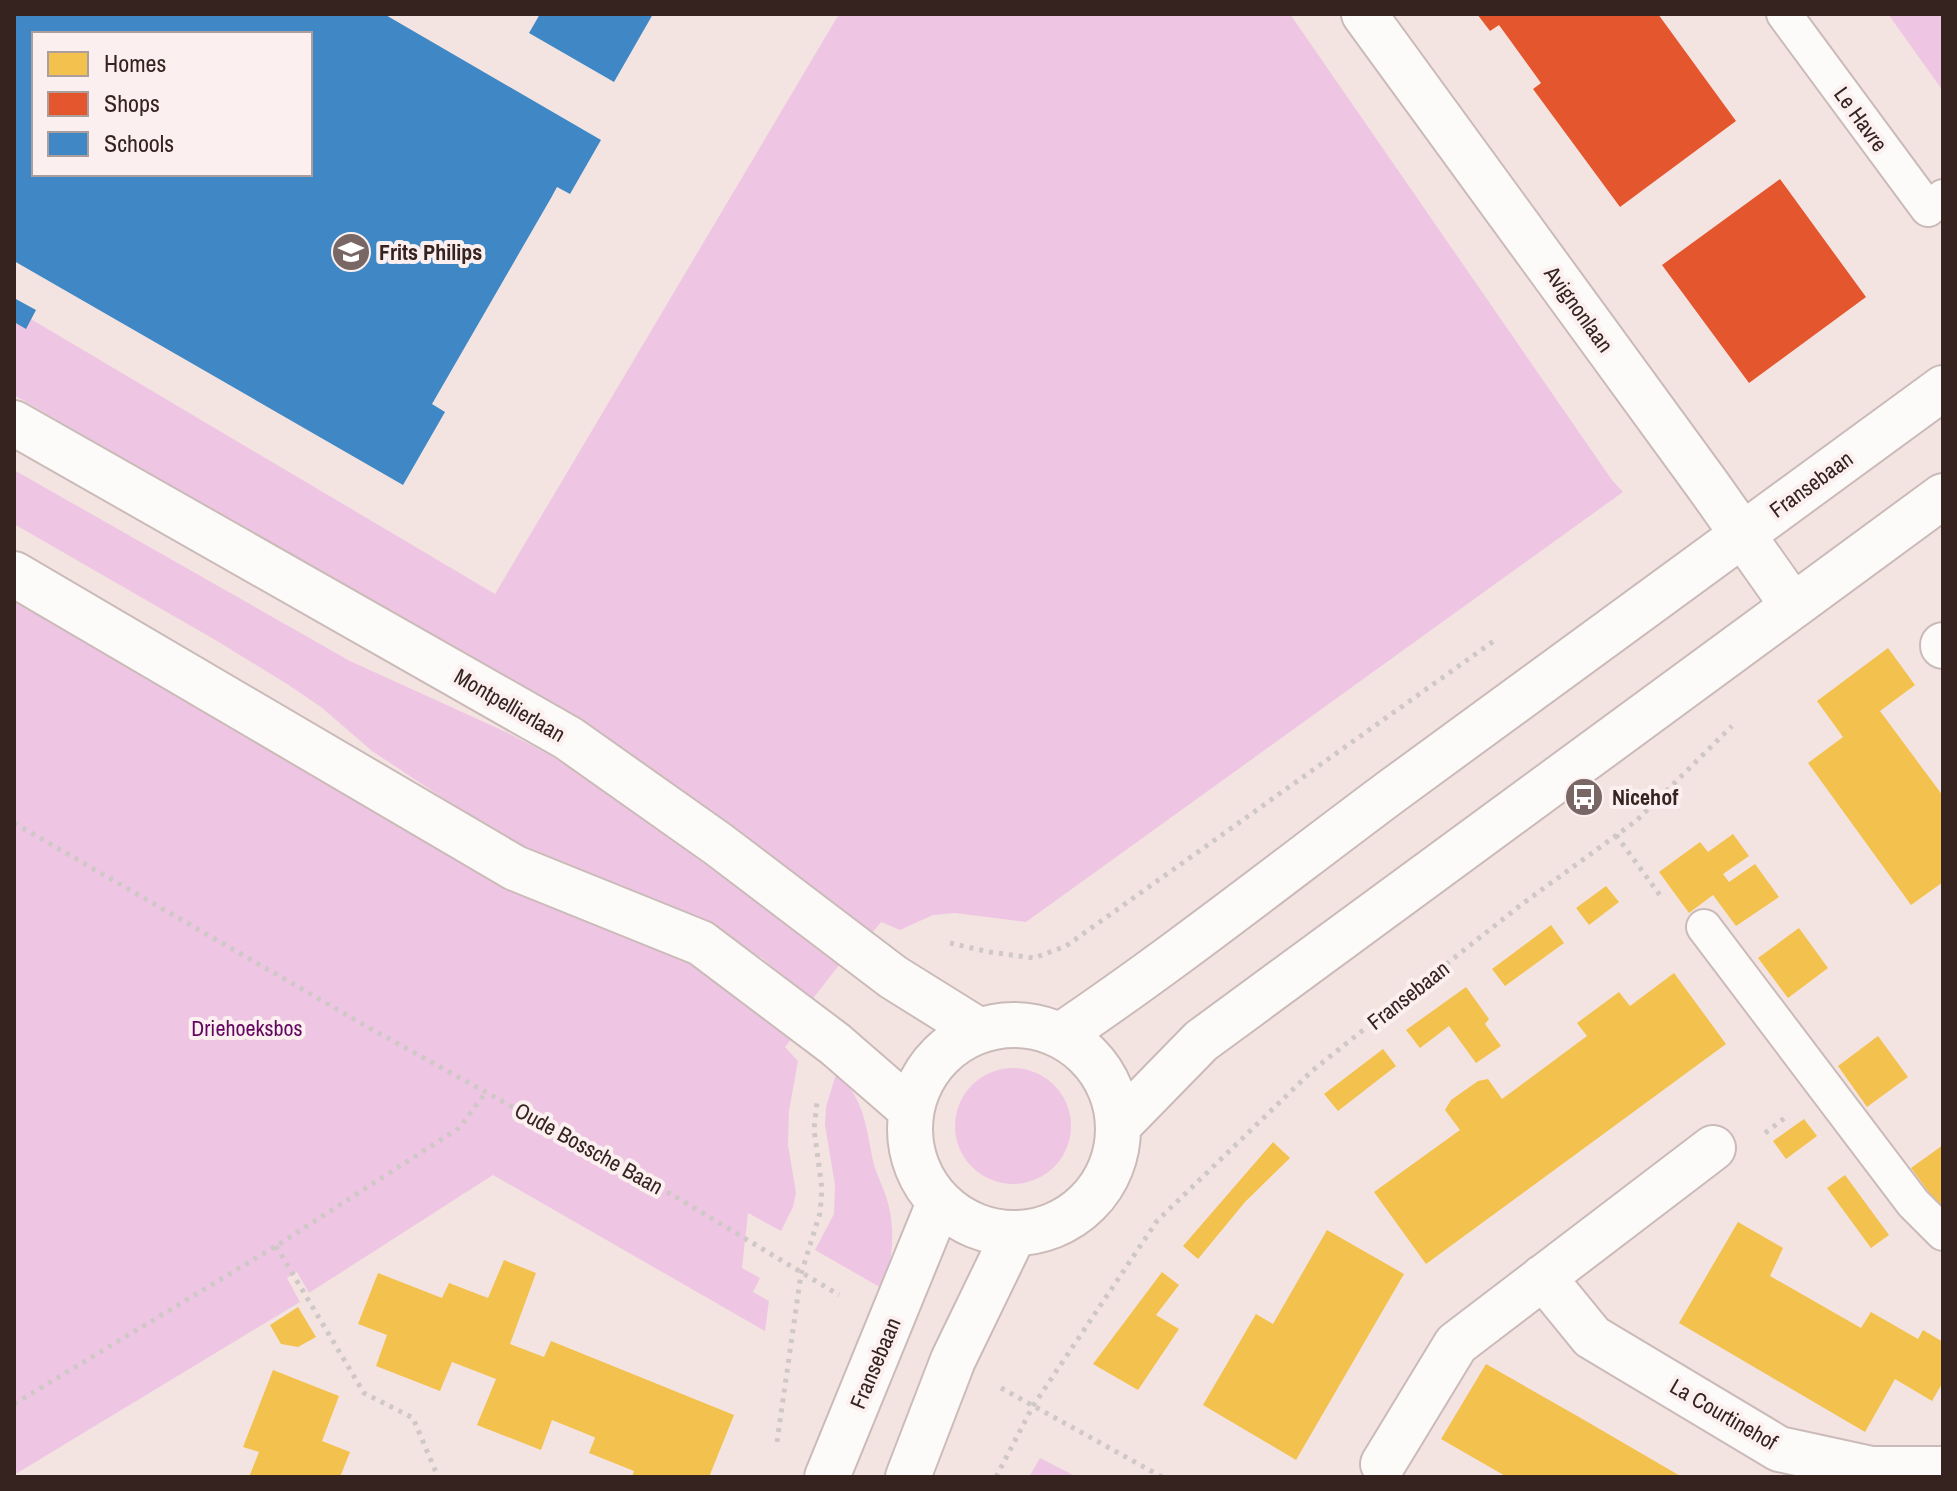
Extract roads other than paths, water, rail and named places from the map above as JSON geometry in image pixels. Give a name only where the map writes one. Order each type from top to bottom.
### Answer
[{"type":"street","name":"Avignonlaan","points":[[1364,14],[1793,606]]},
{"type":"street","name":"Fransebaan","points":[[1061,1035],[1150,975],[1282,873],[1943,388]]},
{"type":"street","name":"Montpellierlaan","points":[[14,423],[568,738],[718,844],[893,977],[978,1030]]},
{"type":"street","points":[[1119,1125],[1201,1041],[1943,496]]},
{"type":"street","points":[[14,574],[515,868],[701,943],[835,1044],[911,1110]]},
{"type":"street","points":[[1006,1025],[1034,1026],[1061,1035],[1084,1050],[1102,1071],[1114,1097],[1119,1125],[1115,1159],[1100,1188],[1077,1213],[1047,1228],[1014,1234],[986,1230],[961,1220],[939,1203],[920,1176],[910,1144],[911,1110],[923,1076],[947,1048],[978,1030],[1006,1025]]},
{"type":"street","points":[[1383,1464],[1456,1344],[1713,1148]]},
{"type":"street","name":"Fransebaan","points":[[827,1477],[939,1203]]},
{"type":"street","points":[[908,1477],[953,1360],[1014,1234]]},
{"type":"street","name":"La Courtinehof","points":[[1543,1277],[1592,1337],[1779,1449],[1869,1473],[1943,1469]]},
{"type":"lane","name":"Le Havre","points":[[1784,14],[1928,209],[1943,197]]},
{"type":"lane","points":[[1704,927],[1913,1203],[1943,1233]]},
{"type":"place","name":"Frits Philips","points":[[351,252]]},
{"type":"place","name":"Nicehof","points":[[1584,797]]},
{"type":"park label","name":"Driehoeksbos","points":[[247,1028]]}]
